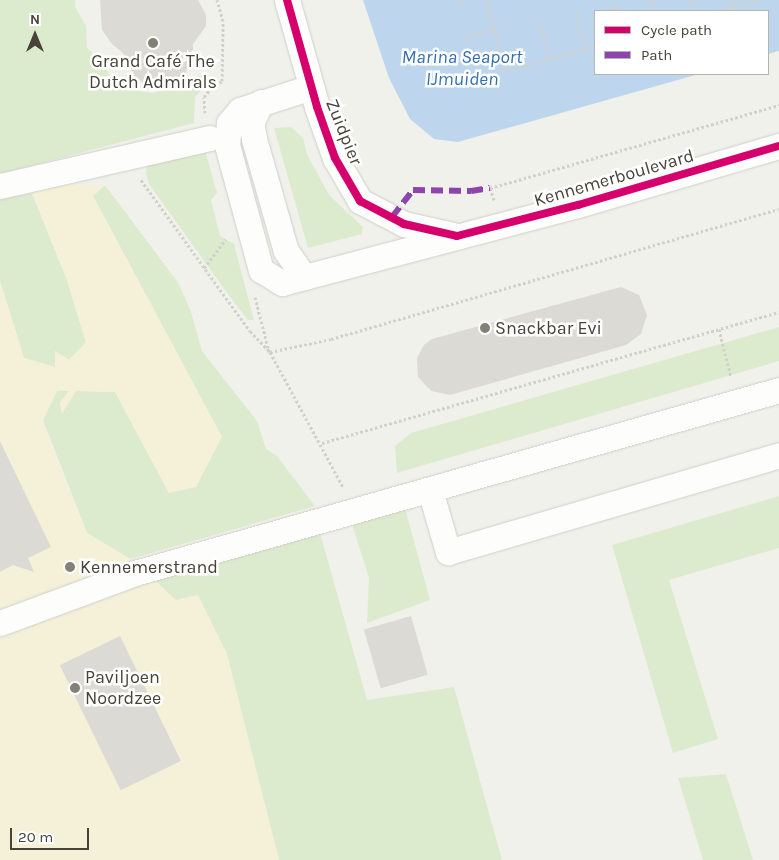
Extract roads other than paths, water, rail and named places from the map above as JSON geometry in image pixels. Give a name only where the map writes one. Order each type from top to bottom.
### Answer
[{"type":"street","name":"Zuidpier","points":[[287,0],[311,87],[335,158],[360,202],[404,224],[457,236]]},
{"type":"street","name":"Kennemerboulevard","points":[[311,87],[240,110],[229,123],[229,154],[261,270],[282,283],[578,205],[779,146]]},
{"type":"street","points":[[9,184],[126,159],[210,138]]},
{"type":"street","points":[[0,623],[135,573],[354,509],[430,490],[779,390]]},
{"type":"street","points":[[430,490],[448,552],[779,455]]},
{"type":"water","name":"Marina Seaport IJmuiden","points":[[363,0],[779,0],[779,51],[769,54],[769,10],[594,10],[594,75],[695,75],[458,142],[434,139],[410,119],[389,78]]},
{"type":"place","name":"Grand Café The Dutch Admirals","points":[[153,43]]},
{"type":"place","name":"Snackbar Evi","points":[[485,328]]},
{"type":"place","name":"Kennemerstrand","points":[[70,567]]},
{"type":"place","name":"Paviljoen Noordzee","points":[[75,688]]}]
